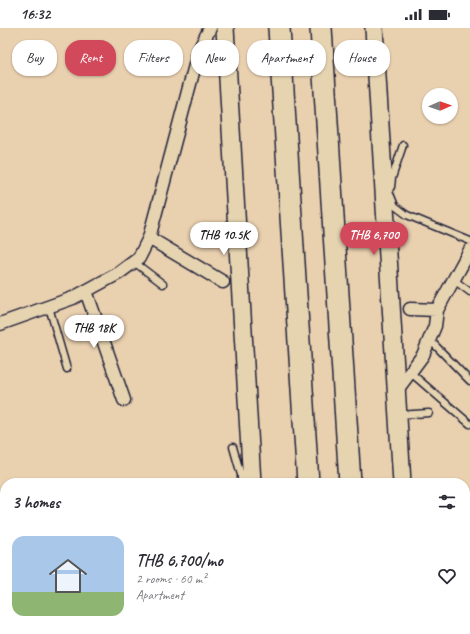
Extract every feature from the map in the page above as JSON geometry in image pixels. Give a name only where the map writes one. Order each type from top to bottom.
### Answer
[{"type":"highway","points":[[279,28],[308,478]]},
{"type":"highway","points":[[321,28],[350,478]]},
{"type":"main road","points":[[225,28],[252,478]]},
{"type":"main road","points":[[374,28],[402,478]]},
{"type":"street","points":[[0,324],[73,298],[120,273],[139,258],[149,238],[199,50],[210,28]]},
{"type":"street","points":[[149,238],[223,282]]},
{"type":"street","points":[[396,390],[411,373],[430,340],[437,318],[437,310],[470,250]]},
{"type":"street","points":[[86,291],[124,400]]},
{"type":"street","points":[[410,310],[437,310]]},
{"type":"lane","points":[[403,145],[391,184],[391,198],[395,206],[407,215],[470,241]]},
{"type":"lane","points":[[134,262],[163,284]]},
{"type":"lane","points":[[454,280],[470,292]]},
{"type":"lane","points":[[49,306],[67,369]]},
{"type":"lane","points":[[430,340],[470,380]]},
{"type":"lane","points":[[411,373],[470,424]]},
{"type":"lane","points":[[398,415],[429,413]]},
{"type":"lane","points":[[233,447],[241,478]]}]
